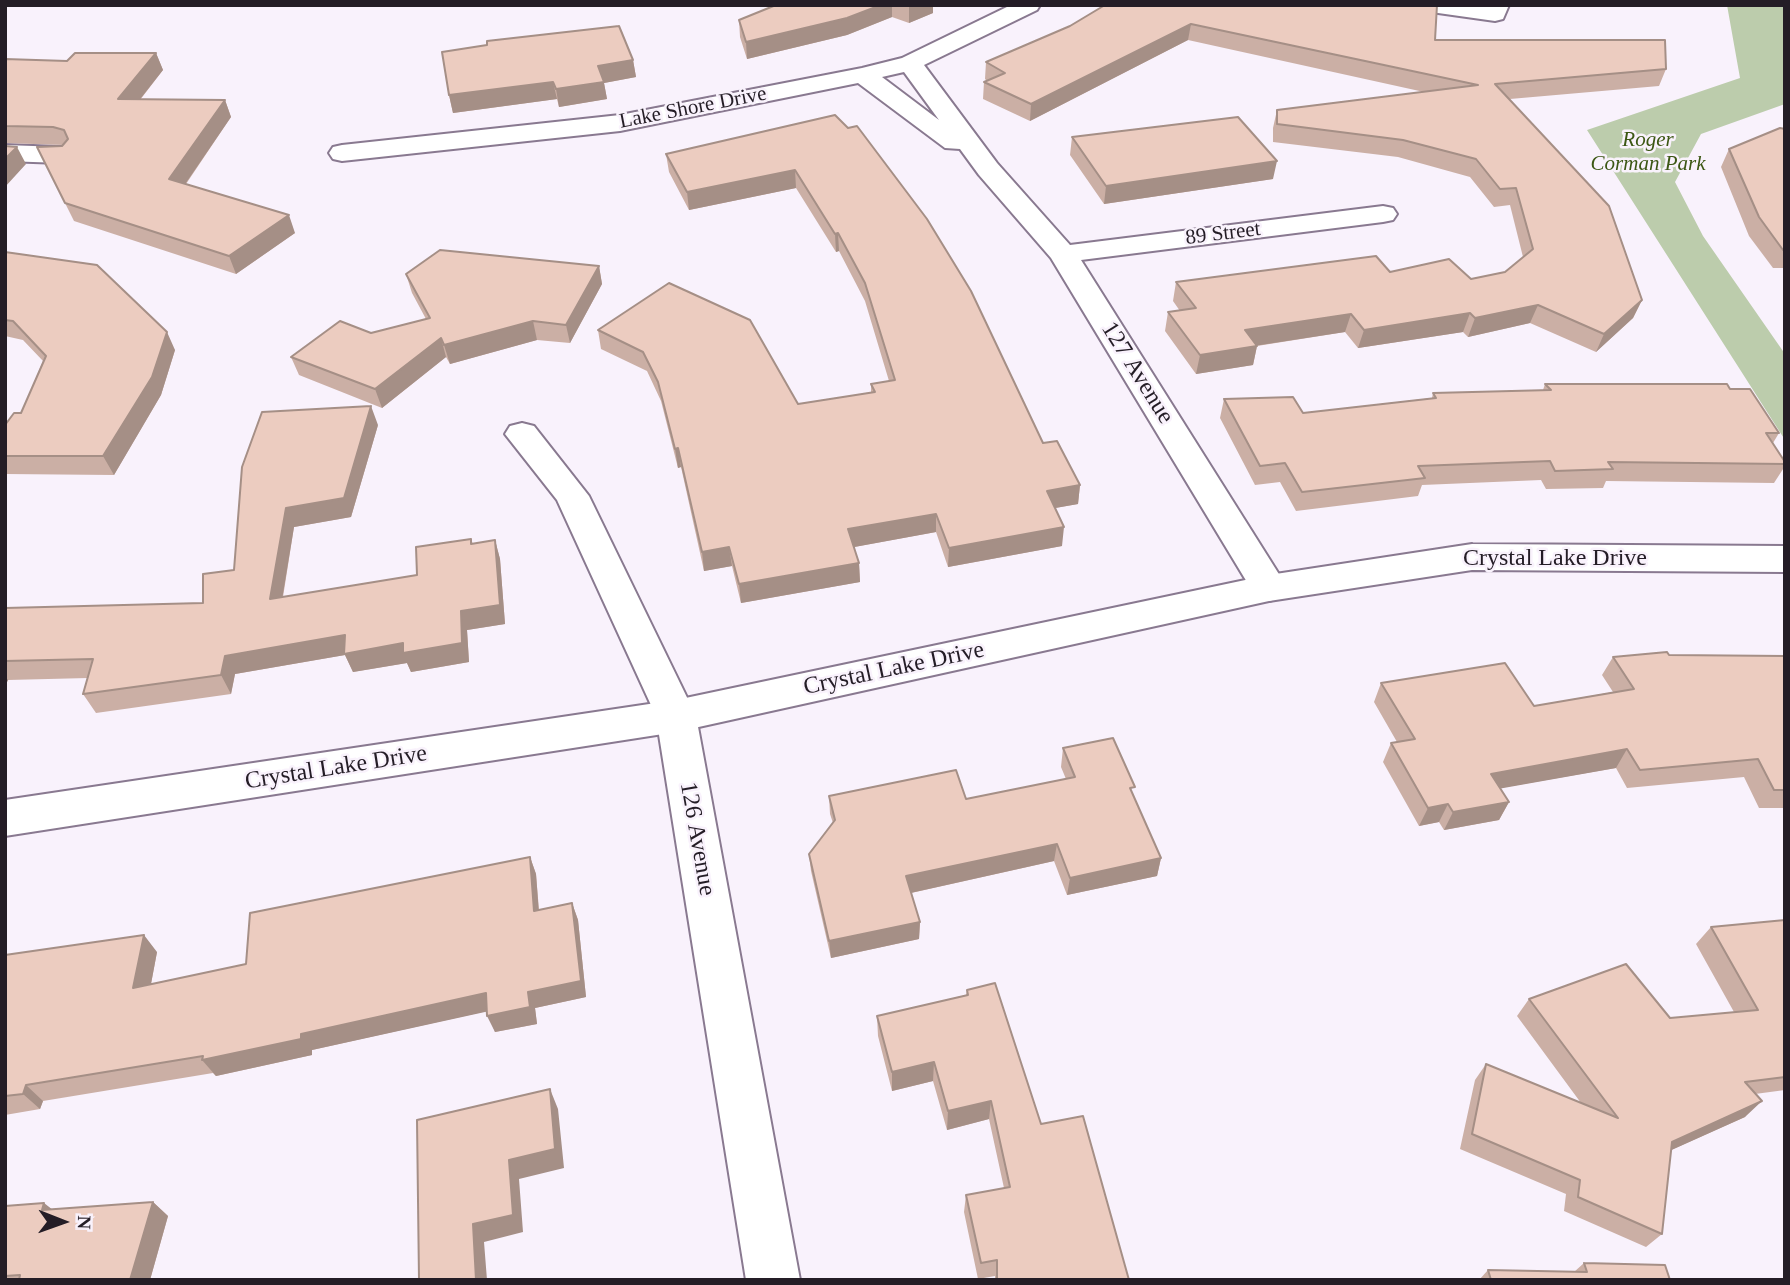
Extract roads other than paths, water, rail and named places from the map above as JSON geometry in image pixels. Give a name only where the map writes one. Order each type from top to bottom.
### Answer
[{"type":"street","name":"Lake Shore Drive","points":[[342,153],[620,123],[863,75],[910,63],[1029,5]]},
{"type":"street","points":[[1431,5],[1496,9]]},
{"type":"street","name":"127 Avenue","points":[[910,63],[988,169],[1063,254],[1269,588]]},
{"type":"street","name":"127 Avenue","points":[[863,75],[988,169]]},
{"type":"street","points":[[5,153],[61,155]]},
{"type":"street","name":"89 Street","points":[[1063,254],[1383,214]]},
{"type":"street","name":"126 Avenue","points":[[522,435],[572,496],[676,716],[773,1280]]},
{"type":"street","name":"Crystal Lake Drive","points":[[5,818],[676,716],[1269,588],[1472,556],[1785,559]]},
{"type":"park label","name":"Roger Corman Park","points":[[1648,152]]}]
